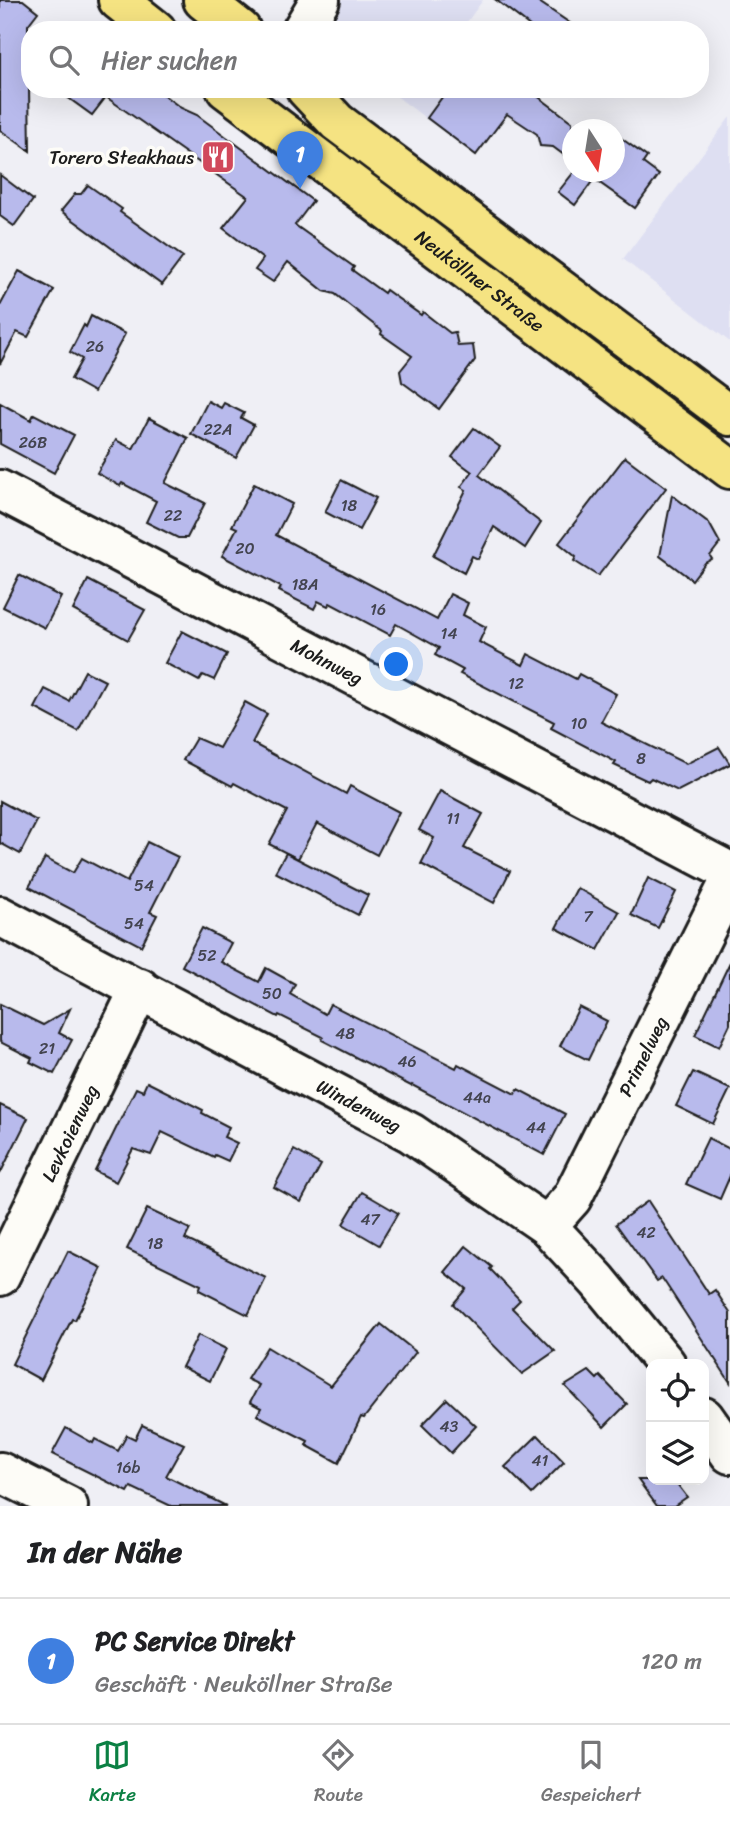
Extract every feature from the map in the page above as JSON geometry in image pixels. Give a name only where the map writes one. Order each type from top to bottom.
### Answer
[{"type":"main road","points":[[118,0],[145,21]]},
{"type":"main road","points":[[203,0],[230,21]]},
{"type":"main road","name":"Neuköllner Straße","points":[[241,98],[730,469]]},
{"type":"main road","points":[[314,98],[337,122],[730,416]]},
{"type":"street","points":[[307,21],[320,0]]},
{"type":"street","points":[[686,435],[730,430]]},
{"type":"street","name":"Mohnweg","points":[[0,490],[730,872]]},
{"type":"street","name":"Primelweg","points":[[547,1226],[572,1198],[730,881]]},
{"type":"street","name":"Windenweg","points":[[0,916],[411,1133],[547,1226],[598,1281],[663,1359]]},
{"type":"street","name":"Levkoienweg","points":[[0,1276],[140,988]]},
{"type":"street","points":[[708,1422],[730,1454]]},
{"type":"street","points":[[0,1472],[68,1506]]},
{"type":"shaded area","points":[[291,0],[483,0],[468,21],[320,21]]},
{"type":"shaded area","points":[[399,98],[461,98],[499,124],[476,156]]},
{"type":"shaded area","points":[[730,117],[730,342],[623,259]]},
{"type":"building","points":[[0,0],[23,0],[38,12],[31,21],[21,21],[21,98],[29,98],[30,151],[0,130]]},
{"type":"building","points":[[496,0],[536,0],[567,21],[523,21]]},
{"type":"building","points":[[68,98],[105,98],[92,115]]},
{"type":"building","points":[[107,98],[168,98],[197,115],[313,201],[295,225],[354,267],[352,270],[384,293],[386,290],[421,315],[423,312],[450,333],[455,332],[458,346],[473,345],[475,360],[439,409],[402,382],[400,371],[412,356],[381,334],[382,331],[335,294],[324,291],[288,262],[273,282],[255,270],[263,259],[223,228],[248,197]]},
{"type":"building","points":[[441,98],[540,98],[568,119],[562,119],[562,154],[553,147],[540,146],[537,134],[507,114],[476,155],[427,118]]},
{"type":"building","points":[[625,141],[647,157],[643,163],[659,175],[635,208],[598,182],[625,182]]},
{"type":"building","points":[[0,175],[33,200],[14,226],[0,216]]},
{"type":"building","points":[[566,182],[592,182],[575,205],[558,192]]},
{"type":"building","points":[[88,185],[122,209],[120,212],[183,257],[162,285],[61,211],[75,194],[81,194]]},
{"type":"building","points":[[19,271],[54,290],[28,337],[17,332],[0,364],[0,306]]},
{"type":"building","points":[[91,316],[125,334],[94,392],[71,379],[82,359],[70,352]]},
{"type":"building","points":[[208,401],[221,408],[224,403],[244,413],[241,418],[254,425],[236,458],[191,434]]},
{"type":"building","points":[[0,403],[31,420],[34,414],[74,435],[54,473],[0,444]]},
{"type":"building","points":[[149,418],[188,438],[165,483],[205,503],[187,538],[178,538],[146,522],[156,501],[97,473],[116,440],[133,449]]},
{"type":"building","points":[[474,428],[500,447],[479,475],[541,523],[525,548],[494,527],[478,559],[472,556],[464,573],[433,556],[466,490],[461,487],[472,472],[452,457]]},
{"type":"building","points":[[625,457],[666,488],[598,576],[574,561],[576,557],[559,543]]},
{"type":"building","points":[[341,480],[376,498],[359,530],[325,512]]},
{"type":"building","points":[[254,484],[292,504],[276,535],[437,620],[450,594],[468,603],[463,615],[486,627],[479,642],[523,665],[528,654],[576,679],[579,674],[616,694],[601,722],[686,764],[719,747],[730,764],[678,791],[651,778],[648,781],[614,765],[616,762],[551,728],[554,722],[460,674],[463,670],[435,655],[439,648],[396,624],[390,635],[330,603],[328,606],[318,601],[314,609],[279,591],[281,587],[222,556],[237,528],[232,526]]},
{"type":"building","points":[[672,495],[709,523],[720,543],[710,556],[712,559],[705,563],[692,580],[660,556]]},
{"type":"building","points":[[19,575],[61,597],[45,628],[3,607]]},
{"type":"building","points":[[88,580],[145,610],[128,640],[73,610]]},
{"type":"building","points":[[182,631],[227,654],[214,680],[203,675],[199,681],[165,663]]},
{"type":"building","points":[[85,671],[105,681],[78,731],[35,708],[45,689],[69,701]]},
{"type":"building","points":[[245,702],[267,714],[252,743],[346,794],[350,786],[399,812],[377,855],[317,823],[298,859],[269,844],[287,811],[183,760],[196,738],[219,748]]},
{"type":"building","points":[[440,791],[483,814],[464,848],[510,871],[494,903],[421,864],[434,838],[419,830]]},
{"type":"building","points":[[0,801],[37,821],[20,854],[0,843]]},
{"type":"building","points":[[147,842],[178,857],[150,912],[157,915],[141,946],[29,887],[45,858],[73,873],[82,858],[127,882]]},
{"type":"building","points":[[286,853],[368,895],[358,915],[275,872]]},
{"type":"building","points":[[648,878],[676,892],[658,928],[631,915]]},
{"type":"building","points":[[577,888],[619,912],[598,950],[556,928]]},
{"type":"building","points":[[202,928],[231,943],[221,962],[259,982],[266,968],[295,984],[290,994],[325,1014],[330,1004],[456,1068],[458,1064],[515,1094],[518,1089],[565,1114],[544,1155],[322,1040],[323,1037],[279,1015],[278,1017],[182,966]]},
{"type":"building","points":[[730,962],[730,1024],[719,1047],[695,1035]]},
{"type":"building","points":[[0,1004],[43,1025],[70,1009],[59,1033],[72,1040],[54,1074],[30,1062],[32,1058],[0,1042]]},
{"type":"building","points":[[579,1007],[607,1021],[588,1060],[560,1046]]},
{"type":"building","points":[[693,1072],[730,1089],[713,1124],[676,1106]]},
{"type":"building","points":[[147,1082],[203,1110],[202,1113],[229,1127],[224,1137],[237,1143],[228,1161],[162,1132],[151,1155],[133,1149],[116,1182],[95,1171],[136,1088],[143,1091]]},
{"type":"building","points":[[0,1105],[28,1118],[0,1174]]},
{"type":"building","points":[[708,1138],[730,1149],[730,1176],[720,1199],[686,1184]]},
{"type":"building","points":[[294,1150],[321,1165],[301,1202],[274,1187]]},
{"type":"building","points":[[362,1192],[398,1213],[379,1245],[343,1224]]},
{"type":"building","points":[[648,1201],[709,1294],[715,1290],[730,1313],[730,1382],[662,1278],[657,1281],[616,1224]]},
{"type":"building","points":[[147,1209],[190,1229],[185,1239],[266,1278],[248,1315],[199,1290],[201,1285],[127,1249]]},
{"type":"building","points":[[466,1246],[492,1267],[490,1269],[520,1300],[512,1308],[555,1351],[522,1374],[453,1304],[466,1289],[445,1272]]},
{"type":"building","points":[[68,1251],[102,1268],[41,1380],[12,1364]]},
{"type":"building","points":[[381,1324],[416,1352],[364,1418],[361,1417],[339,1463],[306,1445],[308,1441],[257,1415],[261,1408],[250,1402],[259,1385],[247,1379],[267,1347],[331,1386]]},
{"type":"building","points":[[198,1335],[226,1349],[210,1381],[182,1367]]},
{"type":"building","points":[[589,1371],[597,1379],[600,1376],[627,1404],[604,1427],[565,1386]]},
{"type":"building","points":[[447,1399],[476,1426],[451,1453],[422,1425]]},
{"type":"building","points":[[142,1425],[184,1444],[166,1476],[226,1506],[171,1506],[131,1487],[128,1492],[52,1454],[66,1428],[93,1443],[95,1439],[118,1451],[127,1435],[135,1439]]},
{"type":"building","points":[[538,1435],[564,1462],[532,1494],[505,1467]]},
{"type":"building","points":[[638,1480],[646,1480],[646,1485],[678,1485],[687,1497],[674,1506],[657,1506]]},
{"type":"place","name":"Torero Steakhaus","points":[[218,157]]},
{"type":"place","name":"PC Service Direkt","points":[[300,189]]}]
